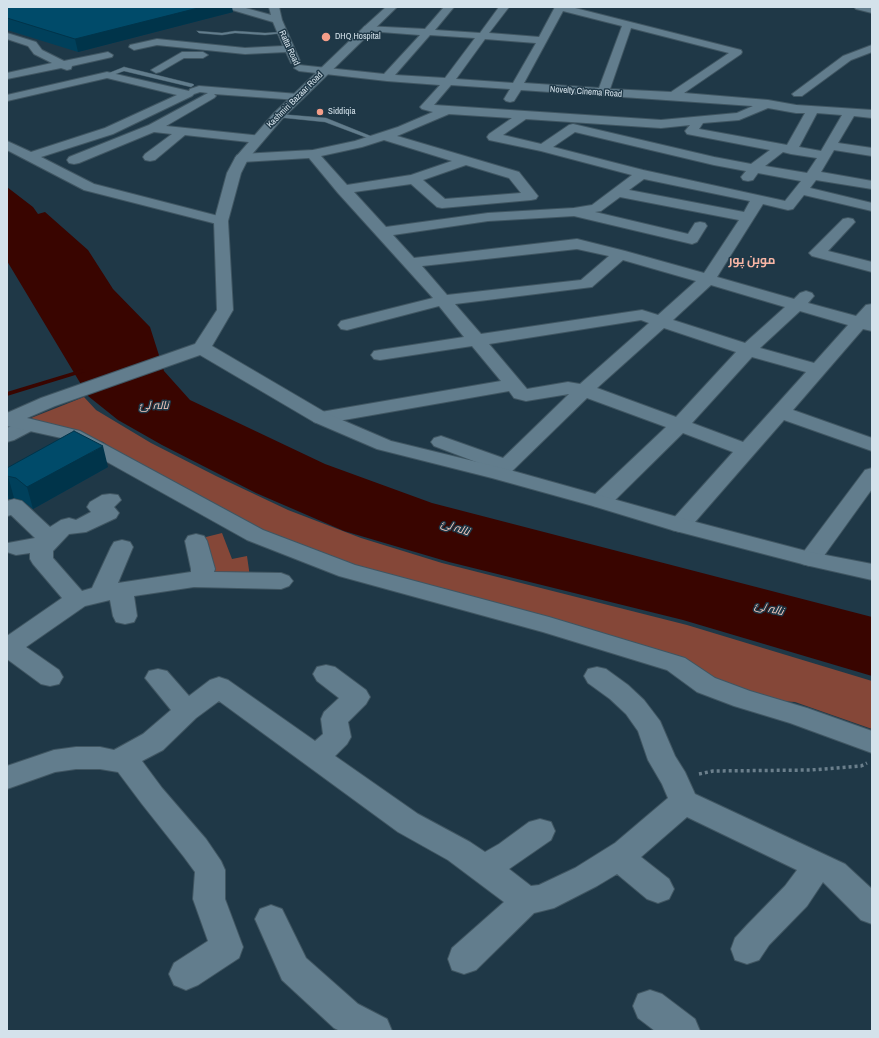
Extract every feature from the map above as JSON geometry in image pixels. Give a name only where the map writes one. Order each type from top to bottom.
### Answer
[{"type":"street","points":[[232,7],[277,20]]},
{"type":"street","name":"Ratta Road","points":[[274,7],[282,34],[299,68],[303,92]]},
{"type":"street","name":"Kashmiri Bazaar Road","points":[[202,348],[225,310],[221,221],[234,173],[242,158],[278,116],[368,28],[392,7]]},
{"type":"street","points":[[387,78],[449,7]]},
{"type":"street","points":[[360,133],[426,107],[448,82],[504,7]]},
{"type":"street","points":[[502,114],[515,87],[560,7],[737,52],[673,96]]},
{"type":"street","points":[[859,7],[872,10]]},
{"type":"street","points":[[602,93],[628,24]]},
{"type":"street","points":[[368,28],[542,40]]},
{"type":"street","points":[[7,36],[32,44],[38,52],[93,78]]},
{"type":"street","points":[[134,47],[157,42],[245,51],[289,49]]},
{"type":"street","points":[[798,94],[847,58],[872,48]]},
{"type":"street","points":[[156,70],[182,55],[224,54],[232,50]]},
{"type":"street","points":[[7,76],[108,55]]},
{"type":"street","points":[[7,63],[24,73]]},
{"type":"street","name":"Novelty Cinema Road","points":[[299,68],[387,78],[617,94],[673,96],[768,104],[796,109],[813,108],[872,114]]},
{"type":"street","points":[[7,98],[107,75],[189,89],[303,92]]},
{"type":"street","points":[[29,157],[109,131],[189,89]]},
{"type":"street","points":[[553,117],[567,90]]},
{"type":"street","points":[[605,120],[617,94]]},
{"type":"street","points":[[74,160],[153,128],[210,96]]},
{"type":"street","points":[[752,120],[768,104]]},
{"type":"street","points":[[426,107],[502,114],[661,124],[738,116],[752,120]]},
{"type":"street","points":[[735,194],[754,168],[785,149],[813,108]]},
{"type":"street","points":[[242,158],[313,154],[380,138],[447,110]]},
{"type":"street","points":[[524,115],[493,137],[543,148],[642,174],[760,198],[788,206],[811,177],[850,112]]},
{"type":"street","points":[[543,148],[587,119]]},
{"type":"street","points":[[700,120],[691,131],[785,149],[872,152]]},
{"type":"street","points":[[752,120],[756,143]]},
{"type":"street","points":[[153,128],[258,139]]},
{"type":"street","points":[[573,128],[714,161],[811,177],[872,185]]},
{"type":"street","points":[[150,156],[183,131]]},
{"type":"street","points":[[380,138],[466,160],[514,175],[531,196],[442,204]]},
{"type":"street","points":[[7,145],[89,187],[221,221]]},
{"type":"street","points":[[313,154],[343,190],[443,300],[518,392],[526,395],[568,388],[584,390],[746,450]]},
{"type":"street","points":[[343,190],[414,179],[466,160]]},
{"type":"street","points":[[382,232],[488,217],[574,212],[596,208],[642,174]]},
{"type":"street","points":[[414,179],[462,220]]},
{"type":"street","points":[[800,190],[872,207]]},
{"type":"street","points":[[618,192],[748,217]]},
{"type":"street","points":[[503,470],[584,390],[662,322],[708,279],[760,198]]},
{"type":"street","points":[[574,212],[692,239],[700,226]]},
{"type":"street","points":[[577,244],[614,221]]},
{"type":"street","points":[[848,222],[818,253],[872,267]]},
{"type":"street","points":[[410,263],[577,244],[620,254],[708,279],[801,301],[865,325]]},
{"type":"street","points":[[347,325],[443,300],[586,284],[620,254]]},
{"type":"street","points":[[601,501],[679,426],[748,350],[801,301]]},
{"type":"street","points":[[680,525],[818,370],[865,325],[872,308]]},
{"type":"street","points":[[380,355],[642,315],[748,350],[818,370]]},
{"type":"street","points":[[12,425],[48,402],[202,348],[321,418],[384,446],[503,470],[680,525],[810,559],[872,572]]},
{"type":"street","points":[[321,418],[512,385]]},
{"type":"street","points":[[780,412],[872,445]]},
{"type":"street","points":[[12,425],[73,435],[255,535],[340,568],[549,626],[676,664],[706,685],[743,699],[798,715],[872,742]]},
{"type":"street","points":[[441,442],[503,470]]},
{"type":"street","points":[[810,559],[872,474]]},
{"type":"street","points":[[77,600],[40,559],[42,550],[61,529],[69,525],[78,527],[108,513],[98,507],[110,500]]},
{"type":"street","points":[[7,509],[14,506],[48,542]]},
{"type":"street","points":[[196,541],[203,569],[209,582]]},
{"type":"street","points":[[16,548],[48,542]]},
{"type":"street","points":[[122,547],[111,591],[125,616]]},
{"type":"street","points":[[50,677],[8,649],[42,623],[77,600],[111,591],[174,581],[282,581]]},
{"type":"street","points":[[316,757],[337,737],[334,719],[357,697],[326,674]]},
{"type":"street","points":[[597,676],[619,692],[635,707],[650,728],[662,760],[680,791],[834,873],[872,910]]},
{"type":"street","points":[[158,678],[188,711]]},
{"type":"street","points":[[7,778],[54,761],[76,758],[100,758],[117,762],[153,742],[188,711],[219,687],[408,822],[459,851],[484,868],[526,901]]},
{"type":"street","points":[[124,758],[160,807],[195,848],[210,870],[209,898],[227,947],[186,974]]},
{"type":"street","points":[[464,959],[526,901],[543,898],[586,877],[626,852],[653,827],[680,791]]},
{"type":"street","points":[[484,868],[510,854],[540,831]]},
{"type":"street","points":[[619,857],[658,889]]},
{"type":"street","points":[[747,949],[758,935],[796,896],[818,865]]},
{"type":"street","points":[[271,919],[294,969],[346,1016],[375,1031]]},
{"type":"street","points":[[650,1006],[683,1031]]},
{"type":"lane","points":[[199,32],[222,34],[235,32],[282,34]]},
{"type":"lane","points":[[278,116],[326,120],[360,133],[380,138]]},
{"type":"path","points":[[680,791],[713,771],[812,770],[861,766],[872,761]]},
{"type":"shaded area","points":[[84,397],[96,410],[151,443],[288,510],[361,538],[442,563],[687,625],[872,681],[872,729],[795,702],[767,700],[337,560],[265,534],[128,459],[103,442],[86,435],[51,426],[31,418]]},
{"type":"shaded area","points":[[222,533],[232,559],[247,556],[250,577],[207,578],[198,539]]},
{"type":"water","name":"نالہ لئ","points":[[7,187],[33,207],[38,214],[45,212],[88,250],[113,289],[150,327],[164,371],[190,400],[325,464],[432,503],[872,617],[872,676],[683,620],[449,562],[344,531],[256,493],[162,445],[118,420],[88,396],[7,261]]},
{"type":"building","points":[[7,7],[202,7],[75,39],[7,18]]},
{"type":"building","points":[[74,431],[103,446],[27,487],[16,478],[7,476],[7,468]]},
{"type":"waterway","points":[[7,394],[83,371]]},
{"type":"place","name":"DHQ Hospital","points":[[326,37]]},
{"type":"place","name":"Siddiqia","points":[[320,112]]},
{"type":"district","name":"موہن پور","points":[[752,261]]}]
